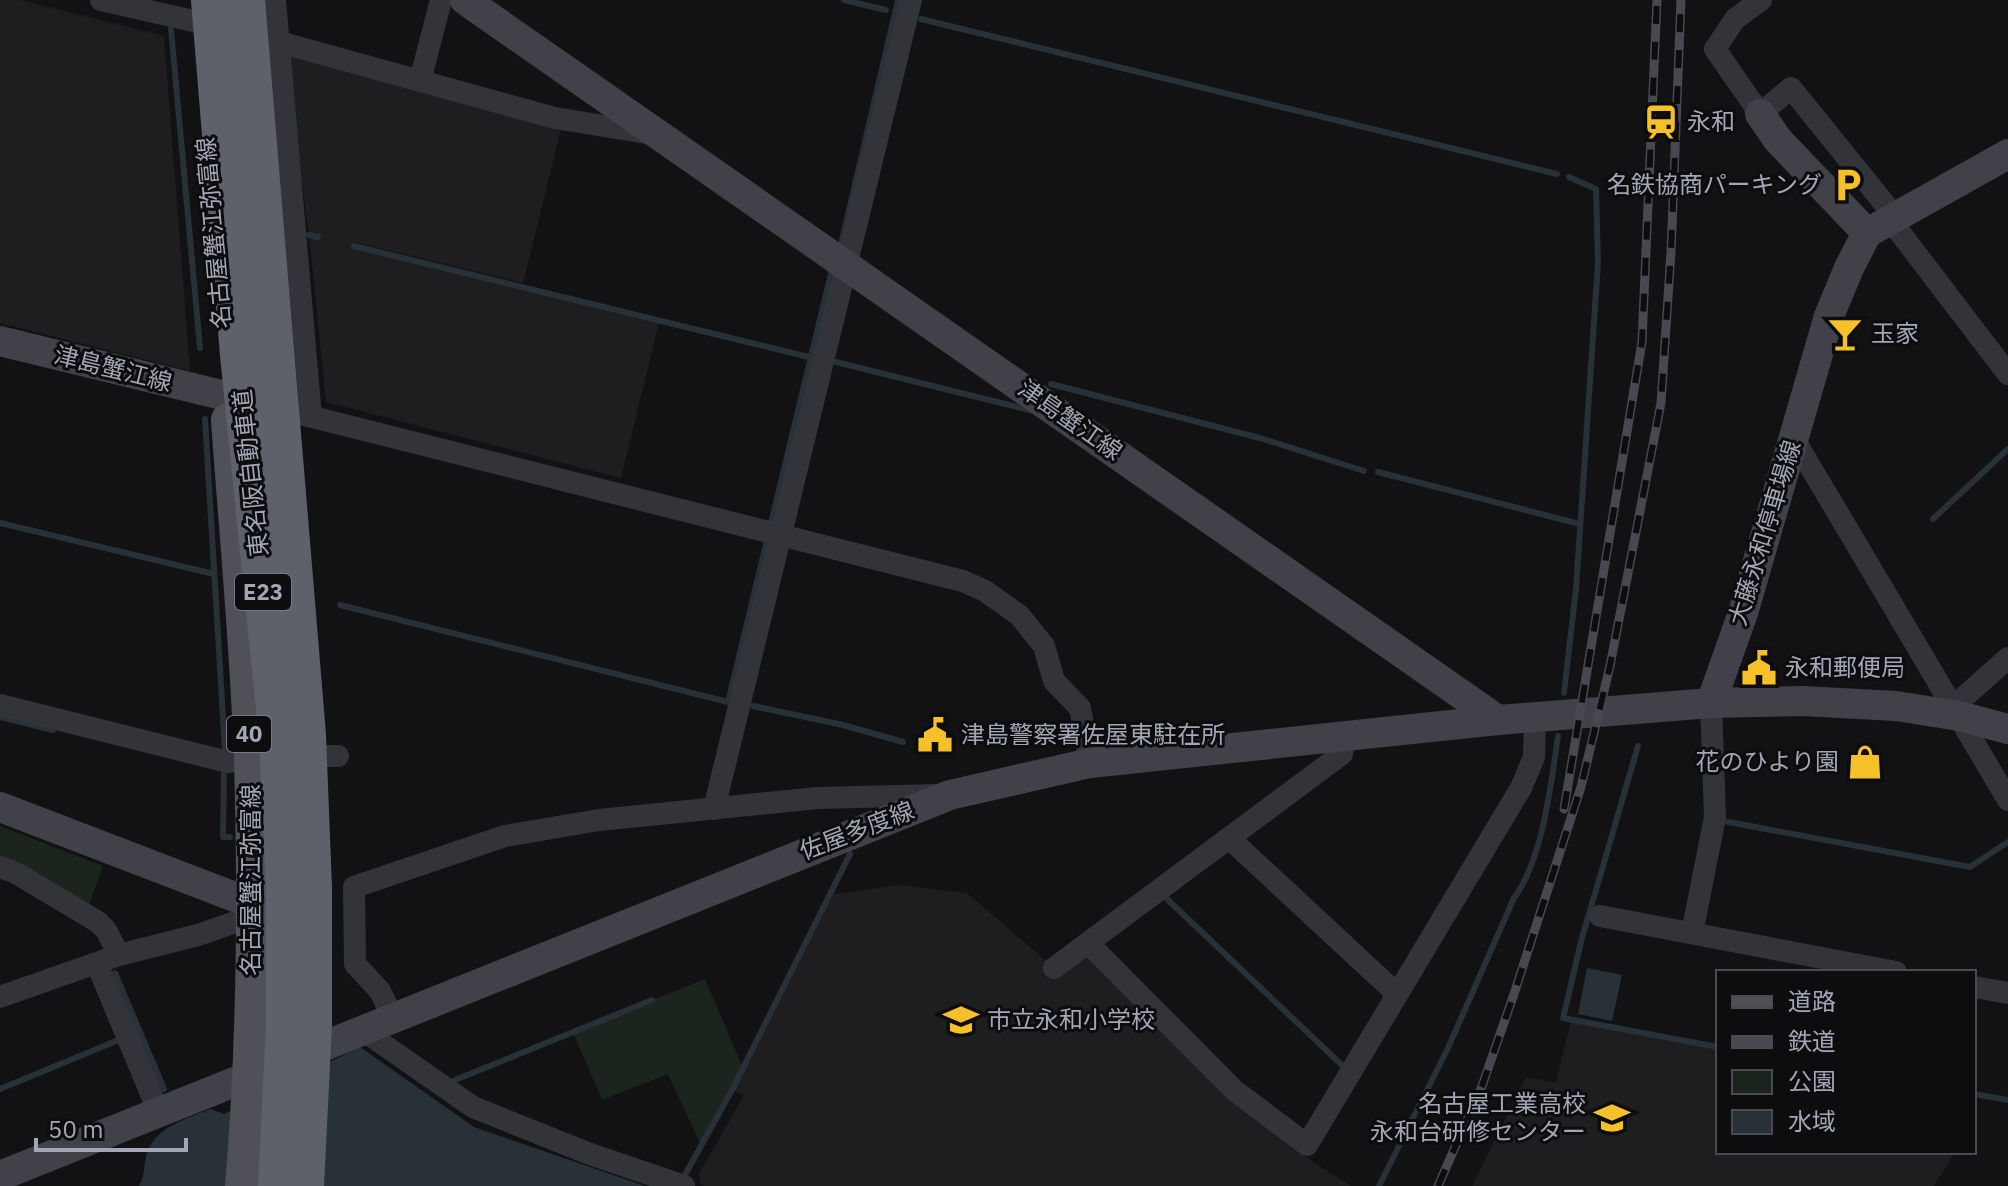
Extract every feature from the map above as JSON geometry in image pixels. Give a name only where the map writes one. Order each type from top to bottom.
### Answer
[{"type":"highway","name":"東名阪自動車道","points":[[246,0],[307,735],[313,888],[313,1024],[305,1186]]},
{"type":"highway","name":"東名阪自動車道","points":[[201,8],[278,739],[285,905],[285,1025],[277,1186]]},
{"type":"main road","name":"津島蟹江線","points":[[465,0],[1498,720]]},
{"type":"main road","name":"名古屋蟹江弥富線","points":[[201,8],[251,757],[253,910],[250,1088],[242,1186]]},
{"type":"main road","points":[[1760,114],[1778,140],[1885,224],[2008,154]]},
{"type":"main road","name":"大藤永和停車場線","points":[[1711,703],[1743,613],[1829,316],[1849,268],[1885,224]]},
{"type":"main road","name":"津島蟹江線","points":[[0,341],[226,396]]},
{"type":"main road","points":[[1498,720],[1711,703],[1803,701],[1956,711],[2008,729]]},
{"type":"main road","name":"佐屋多度線","points":[[0,1176],[159,1113],[250,1088],[361,1029],[392,1016],[950,795],[1090,763],[1498,720]]},
{"type":"main road","points":[[0,807],[253,910]]},
{"type":"street","points":[[101,0],[201,8],[278,42],[555,118],[662,136]]},
{"type":"street","points":[[275,0],[311,417]]},
{"type":"street","points":[[420,81],[441,0]]},
{"type":"street","points":[[714,809],[773,533],[847,264],[911,0]]},
{"type":"street","points":[[1761,0],[1735,19],[1715,49],[1760,114],[1791,88],[1885,224],[2008,374]]},
{"type":"street","points":[[226,396],[963,581],[985,591],[1019,615],[1044,646],[1054,681],[1080,708],[1090,763]]},
{"type":"street","points":[[1794,439],[2008,800]]},
{"type":"street","points":[[1956,711],[2008,658]]},
{"type":"street","points":[[1692,933],[1715,817],[1711,703]]},
{"type":"street","points":[[0,705],[228,762],[251,757],[338,756]]},
{"type":"street","points":[[1088,943],[1234,1090],[1307,1145],[1521,788],[1534,757],[1535,717]]},
{"type":"street","points":[[1054,968],[1342,754],[1344,736]]},
{"type":"street","points":[[392,1016],[380,991],[355,964],[354,887],[505,836],[599,820],[818,798],[950,795]]},
{"type":"street","points":[[1230,839],[1397,994]]},
{"type":"street","points":[[0,867],[16,873],[98,922],[106,930],[119,955]]},
{"type":"street","points":[[0,997],[119,955],[198,935],[253,910]]},
{"type":"street","points":[[1600,916],[1886,970]]},
{"type":"street","points":[[97,964],[159,1113]]},
{"type":"street","points":[[1976,987],[2008,993]]},
{"type":"street","points":[[361,1029],[473,1107],[590,1154],[684,1186]]},
{"type":"shaded area","points":[[0,0],[20,0],[164,36],[190,371],[0,323]]},
{"type":"shaded area","points":[[298,55],[562,125],[523,283],[355,242],[353,248],[659,323],[621,478],[326,402],[309,235],[286,59]]},
{"type":"shaded area","name":"市立永和小学校","points":[[899,885],[967,893],[1060,973],[1091,955],[1229,1095],[1304,1156],[1351,1186],[700,1184],[699,1174],[744,1095],[732,1090],[830,895]]},
{"type":"shaded area","name":"名古屋工業高校 永和台研修センター","points":[[1571,1020],[1716,1047],[1716,1154],[1954,1154],[1934,1186],[1472,1186],[1526,1077],[1556,1083]]},
{"type":"green space","points":[[0,826],[103,866],[88,907],[0,864]]},
{"type":"green space","points":[[705,979],[743,1068],[701,1145],[668,1074],[602,1100],[573,1032]]},
{"type":"water","points":[[895,0],[902,0],[842,247],[838,244]]},
{"type":"water","points":[[830,265],[836,270],[732,704],[725,702]]},
{"type":"water","points":[[1587,968],[1622,975],[1612,1021],[1578,1014]]},
{"type":"water","points":[[360,1047],[474,1127],[645,1186],[139,1186],[148,1150],[166,1129],[210,1109],[224,1114]]},
{"type":"waterway","points":[[844,0],[886,10]]},
{"type":"waterway","points":[[921,19],[1557,174]]},
{"type":"waterway","points":[[171,29],[200,348]]},
{"type":"waterway","points":[[1564,693],[1576,589],[1598,262],[1596,189],[1569,177]]},
{"type":"waterway","points":[[309,235],[318,237]]},
{"type":"waterway","points":[[354,246],[813,358]]},
{"type":"waterway","points":[[836,362],[1034,411]]},
{"type":"waterway","points":[[1051,384],[1260,438],[1364,471]]},
{"type":"waterway","points":[[205,419],[225,751]]},
{"type":"waterway","points":[[1933,519],[2008,449]]},
{"type":"waterway","points":[[1378,472],[1580,524]]},
{"type":"waterway","points":[[0,523],[214,574]]},
{"type":"waterway","points":[[340,605],[732,703]]},
{"type":"waterway","points":[[753,706],[843,725],[903,742]]},
{"type":"waterway","points":[[0,717],[53,730]]},
{"type":"waterway","points":[[1379,1186],[1448,1048],[1532,863],[1544,820],[1558,736]]},
{"type":"waterway","points":[[1638,746],[1582,938],[1563,1018],[1716,1047]]},
{"type":"waterway","points":[[224,769],[223,837],[230,837]]},
{"type":"waterway","points":[[1728,822],[1970,867],[2008,842]]},
{"type":"waterway","points":[[686,1173],[732,1090],[850,854]]},
{"type":"waterway","points":[[1166,898],[1345,1068]]},
{"type":"waterway","points":[[115,973],[164,1089]]},
{"type":"waterway","points":[[455,1080],[652,1000]]},
{"type":"waterway","points":[[0,1089],[121,1039]]},
{"type":"waterway","points":[[1976,1094],[2008,1100]]},
{"type":"railway","points":[[1564,809],[1642,342],[1657,0]]},
{"type":"railway","points":[[1438,1186],[1482,1086],[1514,994],[1581,787],[1610,666],[1661,403],[1671,252],[1681,0]]},
{"type":"place","name":"永和","points":[[1661,122]]},
{"type":"place","name":"名鉄協商パーキング","points":[[1848,185]]},
{"type":"place","name":"玉家","points":[[1845,334]]},
{"type":"place","name":"永和郵便局","points":[[1759,668]]},
{"type":"place","name":"津島警察署佐屋東駐在所","points":[[935,735]]},
{"type":"place","name":"花のひより園","points":[[1865,762]]},
{"type":"place","name":"市立永和小学校","points":[[961,1020]]},
{"type":"place","name":"名古屋工業高校 永和台研修センター","points":[[1612,1118]]}]
